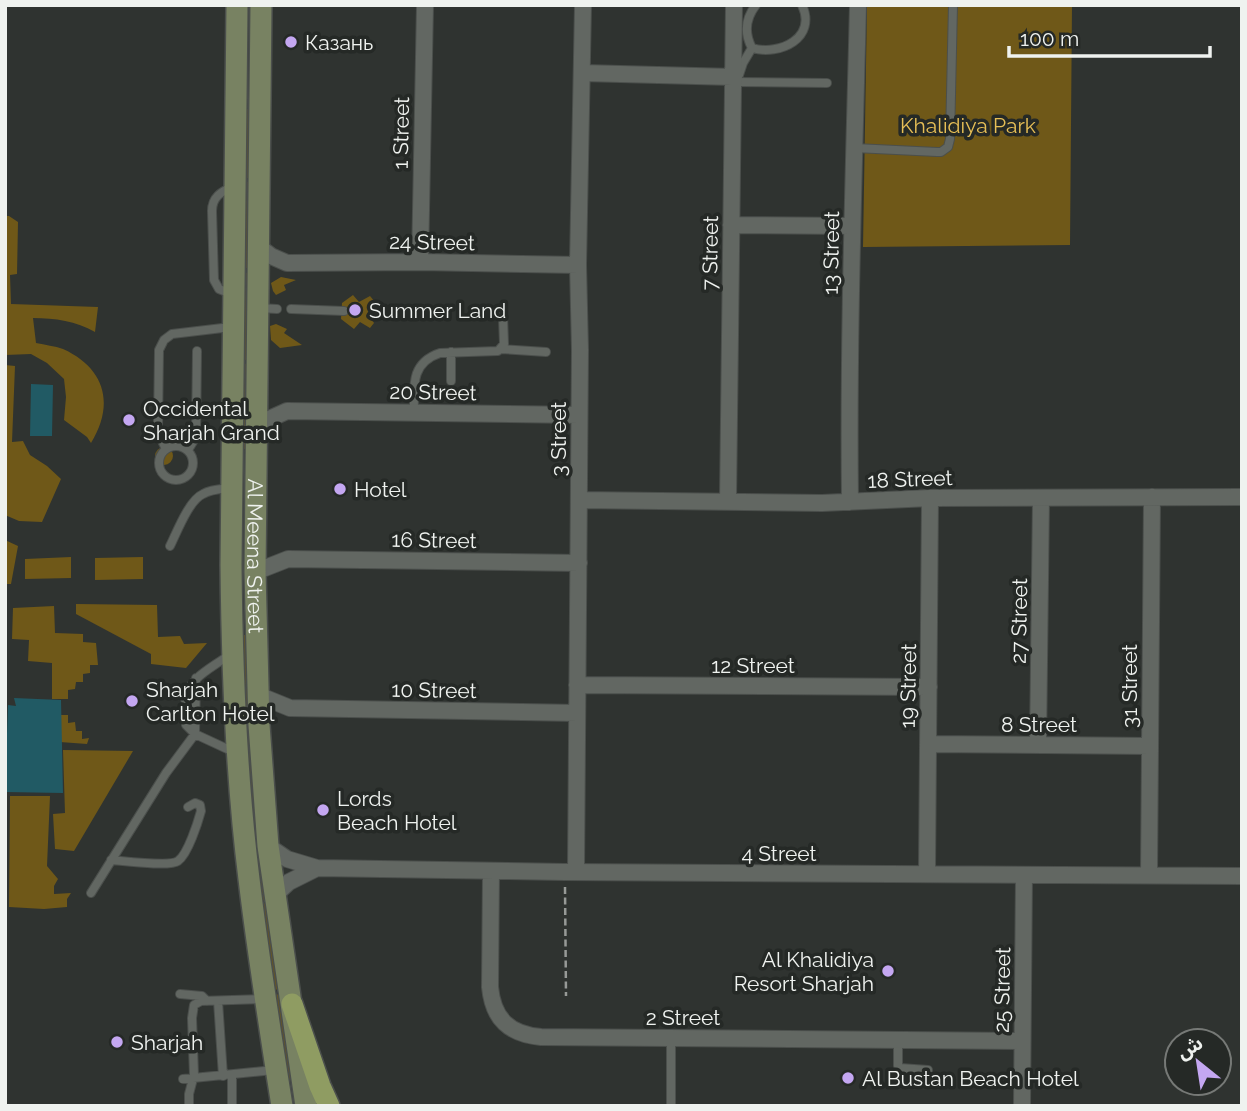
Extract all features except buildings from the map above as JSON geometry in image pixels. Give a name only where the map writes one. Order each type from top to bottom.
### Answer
[{"type":"main road","name":"Al Meena Street","points":[[261,5],[258,278],[267,308],[257,392],[255,572],[259,725],[268,846],[306,1106]]},
{"type":"main road","name":"Al Meena Street","points":[[237,7],[232,652],[237,754],[248,877],[282,1106]]},
{"type":"main road","points":[[237,7],[249,19],[251,46],[261,63]]},
{"type":"main road","points":[[232,540],[241,553],[244,595],[256,600]]},
{"type":"main road","points":[[292,1004],[329,1106]]},
{"type":"street","name":"1 Street","points":[[420,262],[425,5]]},
{"type":"street","name":"3 Street","points":[[570,872],[577,713],[580,350],[578,265],[583,5]]},
{"type":"street","name":"7 Street","points":[[728,501],[734,5]]},
{"type":"street","name":"13 Street","points":[[850,502],[851,226],[858,5]]},
{"type":"street","points":[[583,73],[735,80]]},
{"type":"street","points":[[731,225],[851,226]]},
{"type":"street","points":[[258,246],[287,263]]},
{"type":"street","name":"24 Street","points":[[258,278],[287,263],[578,265]]},
{"type":"street","points":[[257,392],[287,411]]},
{"type":"street","points":[[257,430],[267,420],[287,411]]},
{"type":"street","name":"20 Street","points":[[287,411],[579,415]]},
{"type":"street","name":"31 Street","points":[[1149,875],[1152,497]]},
{"type":"street","name":"18 Street","points":[[579,500],[822,503],[930,498],[1242,497]]},
{"type":"street","name":"19 Street","points":[[927,874],[930,498]]},
{"type":"street","name":"27 Street","points":[[1038,745],[1041,498]]},
{"type":"street","name":"16 Street","points":[[256,544],[288,559],[579,563]]},
{"type":"street","name":"16 Street","points":[[255,572],[288,559]]},
{"type":"street","name":"12 Street","points":[[577,685],[929,687]]},
{"type":"street","name":"10 Street","points":[[258,695],[290,708],[577,713]]},
{"type":"street","name":"10 Street","points":[[259,725],[290,708]]},
{"type":"street","name":"8 Street","points":[[928,744],[1150,746]]},
{"type":"street","name":"4 Street","points":[[268,846],[287,859],[317,868],[1242,876]]},
{"type":"street","name":"4 Street","points":[[275,895],[289,881],[317,868]]},
{"type":"street","name":"2 Street","points":[[491,871],[491,1000],[504,1023],[527,1036],[1022,1041]]},
{"type":"street","name":"25 Street","points":[[1022,1106],[1024,875]]},
{"type":"lane","points":[[752,48],[747,36],[747,22],[755,5]]},
{"type":"lane","points":[[752,48],[772,51],[790,44],[803,31],[806,23],[802,5]]},
{"type":"lane","points":[[855,148],[942,152],[948,147],[953,5]]},
{"type":"lane","points":[[752,48],[735,80],[827,83]]},
{"type":"lane","points":[[291,309],[344,311]]},
{"type":"lane","points":[[501,349],[504,342],[503,316]]},
{"type":"lane","points":[[166,449],[158,426],[159,350],[164,340],[172,334],[234,327]]},
{"type":"lane","points":[[414,413],[415,376],[418,369],[433,355],[451,352],[495,352],[501,349],[546,352]]},
{"type":"lane","points":[[188,450],[196,437],[197,351]]},
{"type":"lane","points":[[451,352],[451,381]]},
{"type":"lane","points":[[177,446],[188,450],[194,461],[187,477],[176,481],[161,471],[159,460],[166,449],[177,446]]},
{"type":"lane","points":[[170,546],[192,503],[198,497],[205,492],[233,488]]},
{"type":"lane","points":[[185,699],[188,688],[196,678],[232,652]]},
{"type":"lane","points":[[91,892],[166,773],[195,734],[196,678]]},
{"type":"lane","points":[[185,716],[186,724],[195,734],[237,754]]},
{"type":"lane","points":[[111,860],[155,864],[173,864],[178,861],[184,854],[201,811],[200,805],[195,803],[188,807]]},
{"type":"lane","points":[[180,994],[202,996],[207,1001]]},
{"type":"lane","points":[[189,1106],[189,1094],[194,1078],[192,1009],[198,1003],[207,1001],[265,999]]},
{"type":"lane","points":[[218,1001],[232,1106]]},
{"type":"lane","points":[[671,1038],[671,1106]]},
{"type":"lane","points":[[898,1040],[899,1067],[928,1070]]},
{"type":"lane","points":[[183,1079],[276,1070]]},
{"type":"path","points":[[566,996],[570,872]]},
{"type":"green space","name":"Khalidiya Park","points":[[867,5],[1072,5],[1070,245],[863,247]]},
{"type":"green space","points":[[245,109],[252,109],[251,178],[244,178]]},
{"type":"green space","points":[[244,182],[251,182],[250,268],[243,268]]},
{"type":"green space","points":[[5,216],[18,222],[17,274],[10,275],[11,304],[98,307],[95,332],[65,321],[33,318],[36,343],[63,349],[88,366],[97,377],[102,388],[103,415],[91,443],[64,420],[64,379],[47,363],[31,354],[5,355]]},
{"type":"green space","points":[[243,273],[250,273],[249,360],[242,360]]},
{"type":"green space","points":[[281,277],[296,280],[284,285],[286,290],[276,295],[271,283]]},
{"type":"green space","points":[[353,295],[359,302],[370,296],[375,302],[368,313],[374,323],[370,328],[360,322],[354,329],[341,319],[342,303]]},
{"type":"green space","points":[[276,324],[287,329],[284,333],[302,345],[280,348],[271,340],[270,326]]},
{"type":"green space","points":[[242,364],[249,364],[249,449],[242,449]]},
{"type":"green space","points":[[5,365],[15,366],[12,442],[23,441],[30,455],[61,479],[42,522],[19,521],[5,515]]},
{"type":"green space","points":[[164,447],[170,450],[173,456],[170,462],[164,465],[158,462],[155,456],[158,450]]},
{"type":"green space","points":[[5,540],[18,546],[11,584],[5,584]]},
{"type":"green space","points":[[71,557],[71,578],[25,579],[25,559]]},
{"type":"green space","points":[[143,557],[143,579],[95,580],[95,558]]},
{"type":"green space","points":[[76,604],[157,605],[158,637],[180,636],[184,644],[207,643],[186,668],[151,664],[151,654],[76,614]]},
{"type":"green space","points":[[54,606],[55,633],[83,634],[83,642],[96,643],[98,665],[90,665],[90,673],[83,674],[83,682],[76,682],[75,689],[68,690],[68,699],[52,699],[52,663],[28,661],[29,640],[12,639],[13,608]]},
{"type":"green space","points":[[241,635],[248,635],[250,720],[243,721]]},
{"type":"green space","points":[[61,715],[68,715],[68,723],[75,722],[76,731],[82,731],[82,739],[89,738],[87,744],[60,742]]},
{"type":"green space","points":[[251,724],[258,809],[251,810],[244,725]]},
{"type":"green space","points":[[63,750],[133,751],[74,851],[55,849],[53,814],[65,813]]},
{"type":"green space","points":[[10,796],[50,796],[47,866],[58,879],[54,894],[71,893],[67,899],[67,907],[9,907]]},
{"type":"green space","points":[[251,815],[258,815],[267,900],[260,901]]},
{"type":"green space","points":[[267,903],[280,989],[273,990],[260,904]]},
{"type":"green space","points":[[280,994],[294,1079],[287,1080],[274,995]]},
{"type":"water","points":[[373,307],[403,308],[407,315],[405,319],[373,319],[370,318],[368,310]]},
{"type":"water","points":[[31,384],[53,385],[52,436],[30,436]]},
{"type":"water","points":[[14,698],[61,700],[63,793],[5,792],[8,705],[16,706]]},
{"type":"place","name":"Казань","points":[[291,42]]},
{"type":"place","name":"Summer Land","points":[[355,310]]},
{"type":"place","name":"Occidental Sharjah Grand","points":[[129,420]]},
{"type":"place","name":"Hotel","points":[[340,489]]},
{"type":"place","name":"Sharjah Carlton Hotel","points":[[132,701]]},
{"type":"place","name":"Lords Beach Hotel","points":[[323,810]]},
{"type":"place","name":"Al Khalidiya Resort Sharjah","points":[[888,971]]},
{"type":"place","name":"Sharjah","points":[[117,1042]]},
{"type":"place","name":"Al Bustan Beach Hotel","points":[[848,1078]]}]
